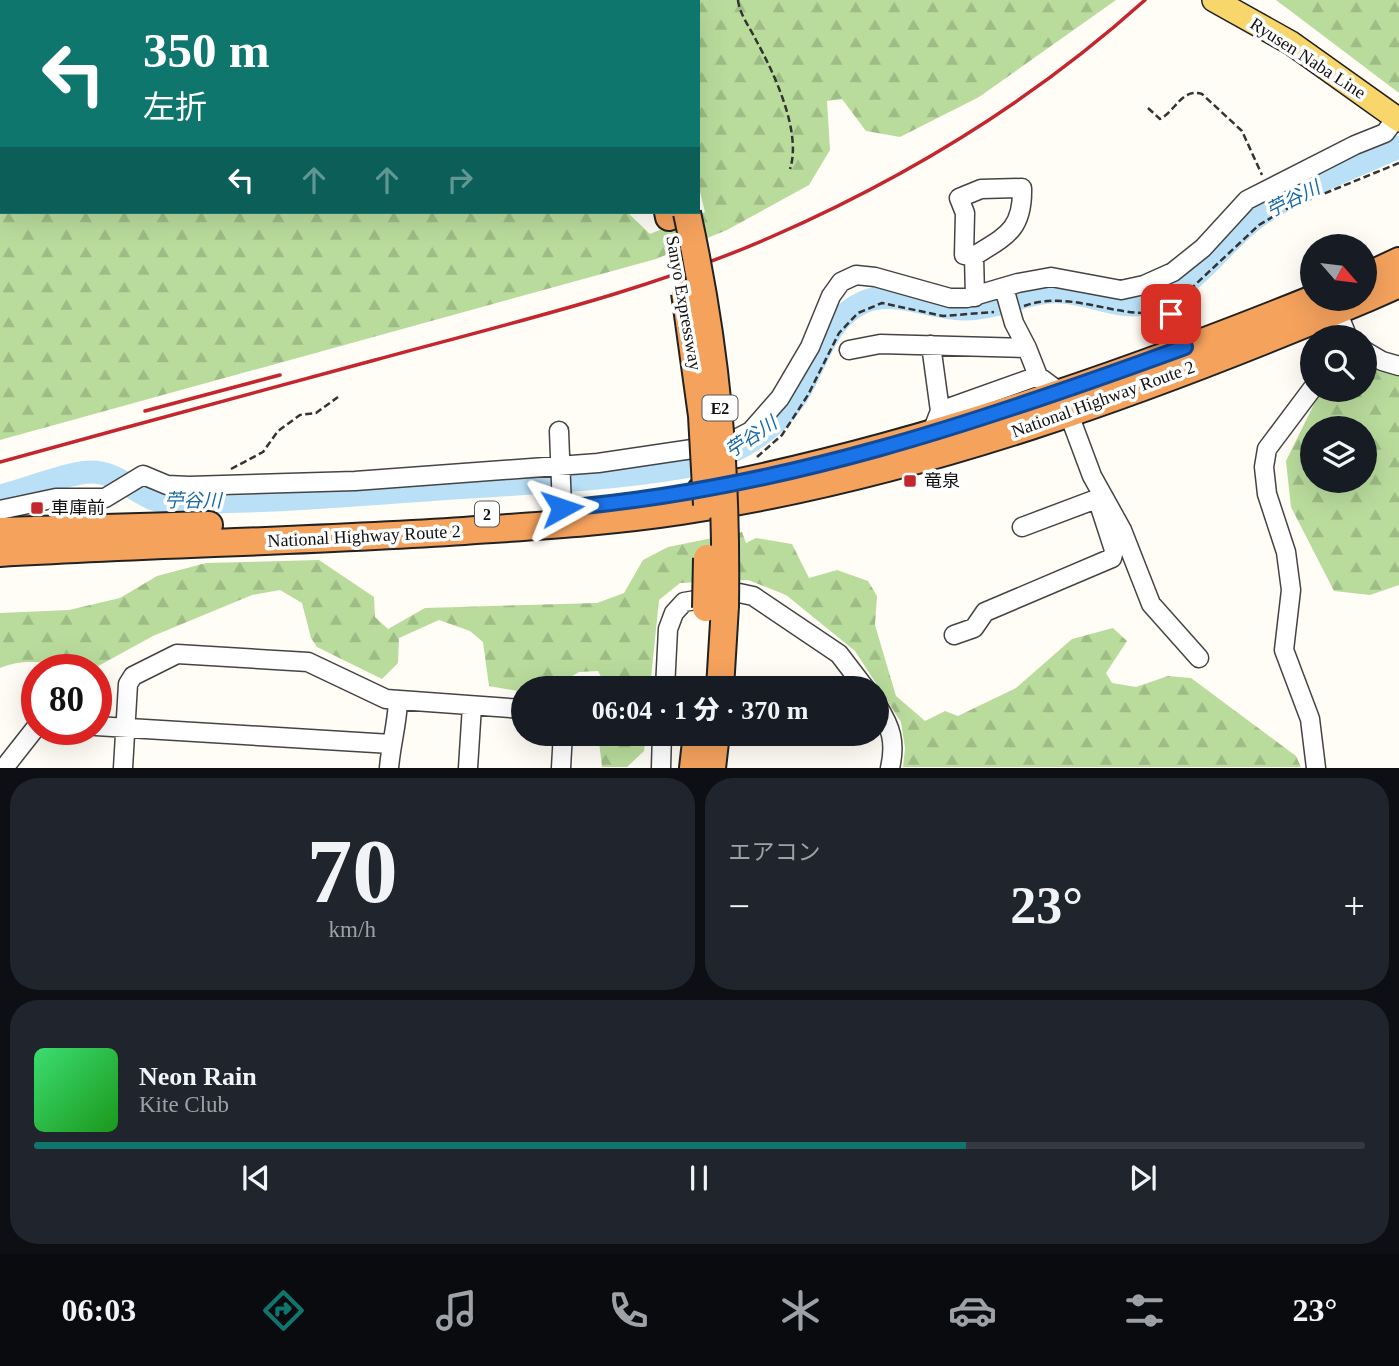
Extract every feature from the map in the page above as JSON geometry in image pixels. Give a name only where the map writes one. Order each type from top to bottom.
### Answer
[{"type":"highway","name":"Sanyo Expressway","points":[[678,214],[702,416],[719,676]]},
{"type":"highway","points":[[1377,271],[1399,261]]},
{"type":"highway","name":"National Highway Route 2","points":[[1377,294],[1399,284]]},
{"type":"highway","name":"National Highway Route 2","points":[[0,531],[370,521],[562,499],[678,495],[750,481],[936,422],[1065,404],[1185,347],[1300,304]]},
{"type":"highway","name":"National Highway Route 2","points":[[0,553],[373,537],[626,519],[726,504],[842,481],[1334,312]]},
{"type":"highway","name":"Sanyo Expressway","points":[[703,676],[716,607]]},
{"type":"highway","points":[[693,768],[696,746]]},
{"type":"highway","points":[[712,768],[715,746]]},
{"type":"main road","name":"Ryusen Naba Line","points":[[1214,0],[1291,43],[1398,119]]},
{"type":"street","points":[[0,510],[56,498],[105,498],[118,493],[143,475],[167,485],[189,486],[355,481],[561,468],[726,444],[751,431],[780,398],[810,347],[831,296],[841,282],[856,275],[874,277],[950,298],[969,291],[1008,300],[1051,277],[1121,290],[1160,281],[1190,260],[1235,210],[1267,188],[1385,133],[1398,119]]},
{"type":"street","points":[[969,255],[969,291]]},
{"type":"street","points":[[1160,281],[1185,347]]},
{"type":"street","points":[[954,635],[974,628],[985,612],[1112,558],[1114,550],[1100,496],[1065,404],[1038,376],[1027,348],[1021,342],[1008,300]]},
{"type":"street","points":[[849,350],[880,344],[1027,348]]},
{"type":"street","points":[[931,345],[936,422],[1038,376]]},
{"type":"street","points":[[1377,358],[1399,366]]},
{"type":"street","points":[[1302,402],[1267,449],[1264,467],[1267,494],[1286,552],[1291,590],[1284,650],[1310,719],[1316,768]]},
{"type":"street","points":[[559,431],[562,499]]},
{"type":"street","points":[[1022,527],[1100,496]]},
{"type":"street","points":[[1100,496],[1122,530],[1151,604],[1199,658]]},
{"type":"street","points":[[666,676],[668,629],[674,613],[684,602],[739,593],[753,596],[839,654],[856,676]]},
{"type":"street","points":[[123,768],[128,684],[133,676],[177,654],[308,662],[386,699],[511,708]]},
{"type":"street","points":[[389,768],[391,744],[396,736],[398,701]]},
{"type":"street","points":[[468,768],[471,706]]},
{"type":"street","points":[[889,724],[894,749],[890,768]]},
{"type":"street","points":[[112,727],[391,744]]},
{"type":"street","points":[[4,768],[22,745]]},
{"type":"street","points":[[561,768],[562,746]]},
{"type":"street","points":[[661,768],[662,746]]},
{"type":"path","points":[[738,0],[772,69],[794,139],[795,154],[790,169]]},
{"type":"path","points":[[1148,108],[1160,119],[1181,98],[1195,92],[1202,94],[1242,131],[1267,188]]},
{"type":"path","points":[[750,481],[751,463],[782,435],[808,395],[839,333],[858,313],[882,303],[943,316],[1008,300],[1050,300],[1154,313],[1198,286],[1259,225],[1284,210],[1399,163]]},
{"type":"path","points":[[227,471],[263,452],[278,431],[300,415],[316,413],[338,397]]},
{"type":"green space","points":[[700,0],[1116,0],[979,97],[900,137],[866,131],[842,99],[827,101],[830,150],[809,185],[727,230],[656,259],[0,440],[0,214],[629,214],[650,234],[705,212],[700,192]]},
{"type":"green space","points":[[1276,0],[1399,0],[1399,93]]},
{"type":"green space","points":[[1377,365],[1399,370],[1399,585],[1370,595],[1334,591],[1291,507],[1286,461],[1300,433],[1300,493],[1377,493],[1377,416],[1308,416],[1315,402],[1377,402]]},
{"type":"green space","points":[[742,532],[746,543],[756,538],[792,544],[809,578],[837,570],[868,581],[877,596],[875,625],[896,696],[925,721],[945,711],[958,716],[1016,688],[1072,639],[1113,628],[1127,641],[1106,673],[1112,683],[1136,687],[1168,676],[1191,678],[1296,756],[1301,767],[903,767],[905,748],[901,722],[889,703],[889,676],[871,676],[855,651],[786,595],[748,580],[680,583],[659,600],[651,676],[601,676],[598,671],[579,672],[572,676],[511,676],[511,690],[489,686],[483,642],[470,631],[439,620],[399,638],[398,663],[382,679],[317,647],[311,638],[302,603],[280,590],[252,595],[153,636],[112,658],[112,654],[21,654],[21,662],[0,668],[0,613],[69,610],[120,598],[157,576],[206,563],[319,560],[374,597],[375,617],[388,629],[425,608],[597,603],[624,593],[643,560],[668,547]]},
{"type":"green space","points":[[600,746],[645,746],[644,751],[627,767],[602,767]]},
{"type":"waterway","name":"苧谷川","points":[[0,496],[58,478],[90,472],[115,478],[157,500],[224,502],[570,480],[685,467],[732,452],[773,425],[802,387],[830,332],[850,310],[864,302],[888,298],[963,309],[1049,292],[1072,293],[1129,305],[1152,302],[1168,295],[1196,275],[1260,215],[1293,195],[1399,147]]},
{"type":"railway","points":[[0,462],[575,306],[723,257],[871,189],[967,134],[1059,70],[1145,0]]},
{"type":"railway","points":[[145,411],[280,375]]},
{"type":"place","name":"竜泉","points":[[910,481]]},
{"type":"place","name":"車庫前","points":[[37,508]]},
{"type":"route","points":[[562,508],[678,495],[764,478],[1009,411],[1185,347],[1171,314]]}]
